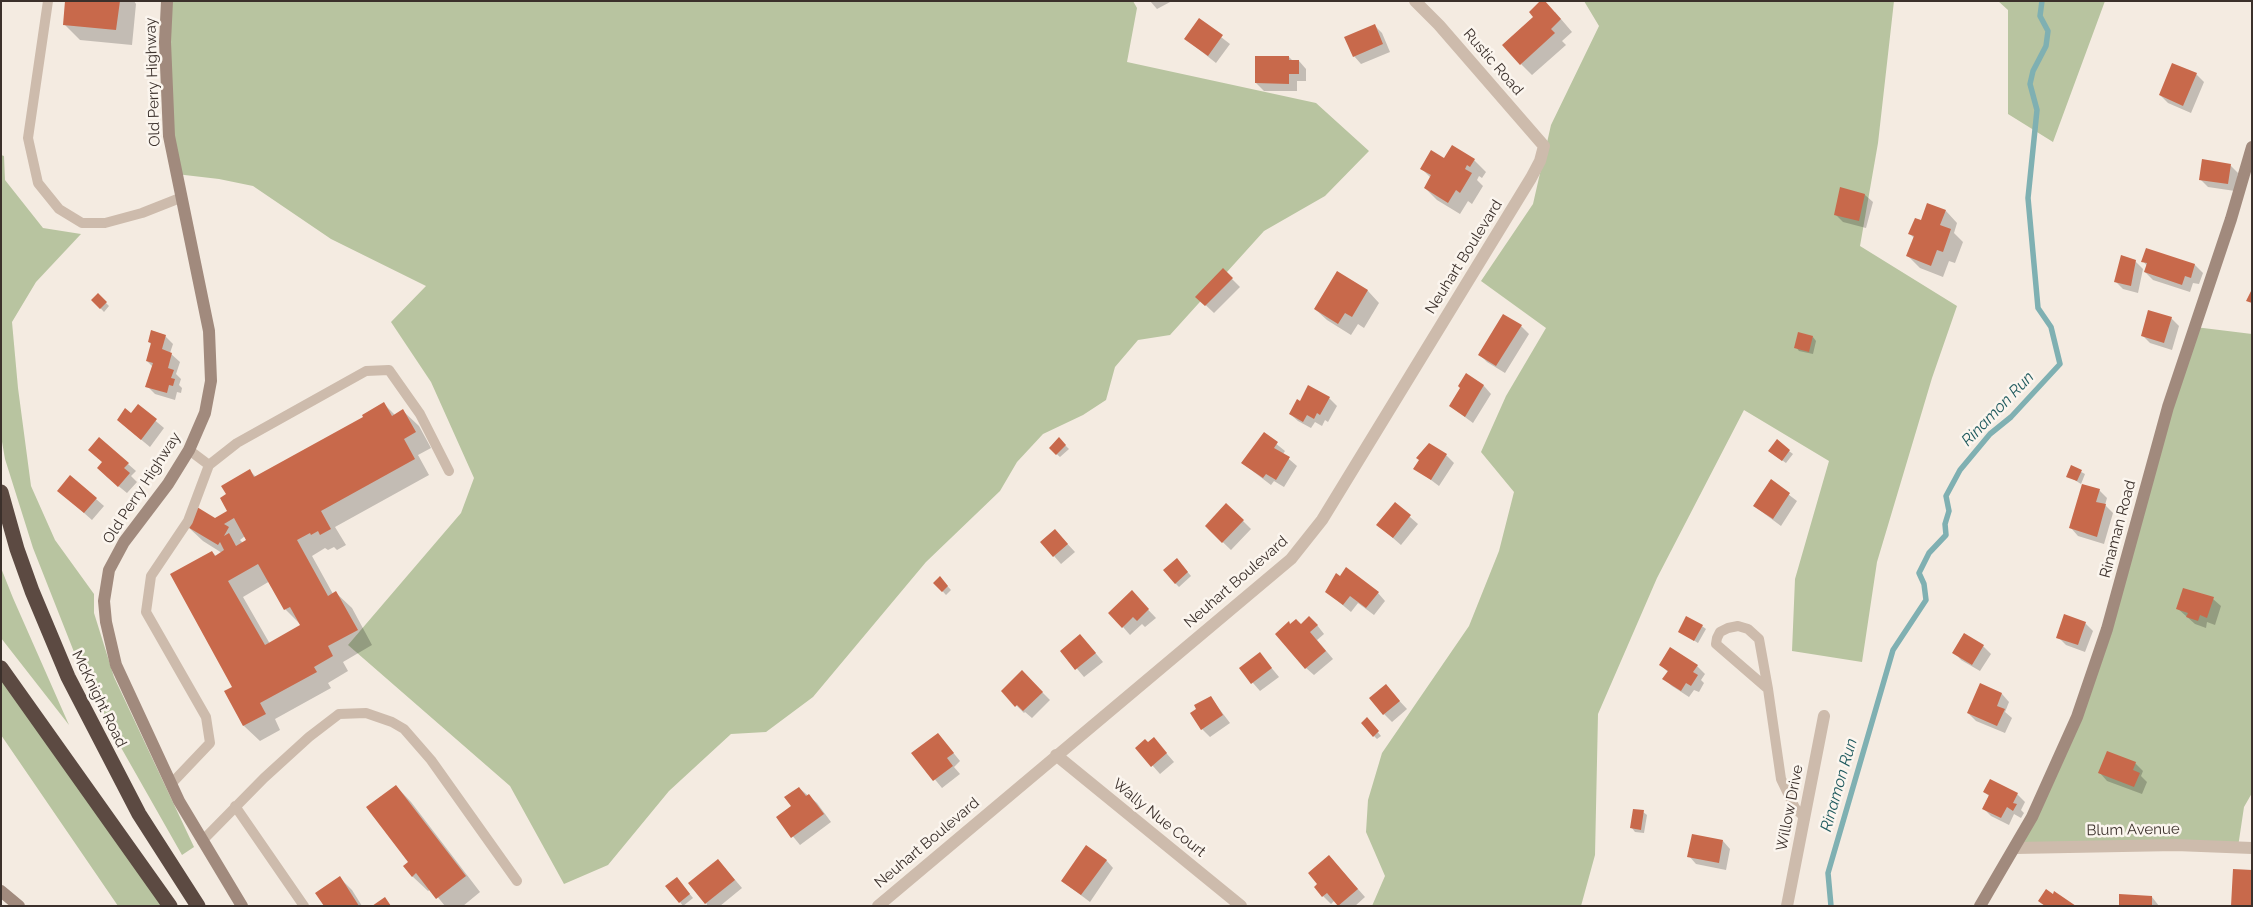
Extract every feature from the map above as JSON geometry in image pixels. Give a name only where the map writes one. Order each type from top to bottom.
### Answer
[{"type":"highway","name":"McKnight Road","points":[[1,492],[32,591],[68,677],[139,814],[198,906]]},
{"type":"highway","points":[[1,668],[170,906]]},
{"type":"street","name":"Old Perry Highway","points":[[167,1],[165,42],[169,136],[180,198],[209,330],[212,361],[211,381],[205,413],[190,450],[168,484],[124,542],[110,570],[104,601],[106,622],[116,665],[171,784],[202,841],[242,906]]},
{"type":"street","name":"Rustic Road","points":[[1415,1],[1439,25],[1544,146]]},
{"type":"street","name":"Neuhart Boulevard","points":[[878,906],[1291,559],[1307,541],[1531,178],[1540,161],[1544,146]]},
{"type":"street","name":"Rinaman Road","points":[[1980,906],[2015,848],[2058,763],[2080,708],[2107,629],[2168,407],[2231,219],[2252,147]]},
{"type":"street","name":"Willow Drive","points":[[1787,906],[1824,716]]},
{"type":"street","name":"Wally Nue Court","points":[[1056,756],[1241,906]]},
{"type":"street","name":"Blum Avenue","points":[[2015,848],[2176,845],[2252,848]]},
{"type":"street","points":[[1,891],[19,906]]},
{"type":"lane","points":[[48,1],[28,138],[38,183],[59,208],[82,222],[105,224],[142,213],[180,198]]},
{"type":"lane","points":[[171,784],[210,743],[206,717],[146,612],[151,576],[188,521],[209,466],[237,443],[366,371],[389,370],[420,414],[449,471]]},
{"type":"lane","points":[[190,450],[209,466]]},
{"type":"lane","points":[[1768,689],[1716,644],[1716,638],[1720,632],[1738,626],[1748,629],[1760,639],[1768,689],[1781,779],[1795,808],[1804,818]]},
{"type":"lane","points":[[202,841],[235,806],[309,737],[339,714],[366,713],[392,722],[404,729],[431,760],[518,881]]},
{"type":"lane","points":[[235,806],[304,906]]},
{"type":"green space","points":[[167,1],[1133,1],[1137,8],[1127,62],[1316,103],[1369,151],[1325,196],[1264,231],[1170,335],[1138,340],[1115,367],[1106,400],[1083,415],[1043,434],[1017,462],[1000,491],[926,562],[813,697],[766,732],[731,734],[669,791],[608,865],[564,884],[510,786],[348,645],[461,513],[474,478],[431,382],[391,322],[426,286],[331,239],[253,186],[219,179],[176,174]]},
{"type":"green space","points":[[1584,1],[1894,1],[1878,143],[1860,246],[1957,306],[1932,378],[1877,562],[1862,662],[1792,651],[1795,579],[1829,461],[1744,410],[1657,578],[1598,714],[1595,855],[1581,906],[1372,906],[1385,876],[1366,832],[1368,800],[1382,753],[1469,626],[1499,551],[1514,492],[1481,452],[1506,396],[1546,328],[1481,281],[1533,204],[1551,125],[1599,26]]},
{"type":"green space","points":[[1998,1],[2105,1],[2053,142],[2008,114],[2008,10]]},
{"type":"green space","points":[[1,155],[4,156],[5,180],[43,228],[81,234],[36,282],[12,322],[18,388],[31,486],[55,540],[94,594],[94,613],[114,677],[194,847],[182,855],[119,744],[74,652],[33,548],[5,459],[1,436]]},
{"type":"green space","points":[[2195,327],[2252,334],[2252,793],[2244,807],[2238,847],[2015,848],[2077,717]]},
{"type":"green space","points":[[1,568],[13,598],[69,725],[1,638]]},
{"type":"green space","points":[[1,668],[170,906],[118,906],[1,735]]},
{"type":"building","points":[[65,1],[120,1],[116,30],[63,25]]},
{"type":"building","points":[[1540,1],[1545,1],[1561,19],[1551,29],[1555,33],[1520,65],[1502,45],[1533,17],[1529,12]]},
{"type":"building","points":[[1199,18],[1223,35],[1208,56],[1184,39]]},
{"type":"building","points":[[1375,24],[1383,44],[1353,57],[1344,37]]},
{"type":"building","points":[[1255,56],[1289,56],[1289,60],[1299,60],[1299,74],[1289,74],[1289,84],[1255,83]]},
{"type":"building","points":[[2172,63],[2197,73],[2183,106],[2159,95]]},
{"type":"building","points":[[1452,145],[1475,159],[1470,167],[1467,165],[1465,169],[1472,173],[1460,193],[1456,190],[1448,203],[1424,188],[1431,175],[1420,169],[1431,150],[1444,158]]},
{"type":"building","points":[[2202,159],[2231,164],[2228,184],[2199,180]]},
{"type":"building","points":[[1840,187],[1865,194],[1859,221],[1834,215]]},
{"type":"building","points":[[1927,203],[1946,210],[1940,225],[1951,229],[1943,252],[1937,250],[1931,266],[1906,256],[1914,236],[1908,234],[1915,218],[1921,220]]},
{"type":"building","points":[[2146,248],[2195,264],[2191,278],[2185,276],[2182,285],[2144,272],[2147,263],[2141,262]]},
{"type":"building","points":[[2121,255],[2136,260],[2131,286],[2114,282]]},
{"type":"building","points":[[1223,268],[1233,278],[1205,306],[1195,297]]},
{"type":"building","points":[[1337,271],[1368,290],[1352,317],[1345,313],[1338,324],[1314,309]]},
{"type":"building","points":[[2252,289],[2252,303],[2246,301]]},
{"type":"building","points":[[98,293],[107,302],[100,309],[91,300]]},
{"type":"building","points":[[2148,310],[2172,317],[2164,343],[2141,336]]},
{"type":"building","points":[[1503,314],[1522,325],[1496,366],[1478,355]]},
{"type":"building","points":[[151,330],[166,335],[162,349],[172,353],[168,368],[174,370],[171,378],[175,379],[173,386],[169,385],[167,393],[145,387],[153,363],[146,361],[151,343],[148,342]]},
{"type":"building","points":[[1798,332],[1813,336],[1809,352],[1794,348]]},
{"type":"building","points":[[1466,373],[1484,385],[1465,417],[1449,406],[1460,388],[1458,386]]},
{"type":"building","points":[[1308,385],[1330,397],[1320,415],[1317,413],[1314,419],[1307,415],[1303,422],[1289,414],[1297,399],[1300,401]]},
{"type":"building","points":[[384,402],[392,416],[403,409],[416,432],[404,439],[415,459],[321,511],[331,529],[320,535],[318,531],[311,535],[310,533],[297,540],[328,596],[336,591],[358,630],[328,646],[333,656],[314,667],[317,672],[260,703],[266,714],[243,726],[224,691],[232,687],[170,574],[212,551],[215,556],[224,550],[220,542],[218,545],[186,526],[197,507],[215,518],[227,511],[220,498],[226,494],[221,486],[250,469],[254,477],[363,417],[362,415]],"holes":[[[234,518],[246,540],[236,546],[229,533],[224,536],[229,527],[224,524]],[[258,564],[284,610],[290,607],[300,625],[265,645],[228,581]]]},
{"type":"building","points":[[138,404],[157,419],[141,440],[117,420],[125,408],[131,413]]},
{"type":"building","points":[[1264,432],[1278,442],[1274,448],[1290,457],[1276,480],[1266,474],[1263,478],[1241,463]]},
{"type":"building","points":[[99,437],[129,463],[124,468],[130,473],[118,487],[97,468],[102,462],[88,450]]},
{"type":"building","points":[[1059,437],[1066,445],[1056,455],[1049,448]]},
{"type":"building","points":[[1777,439],[1790,450],[1782,461],[1768,451]]},
{"type":"building","points":[[1429,443],[1447,454],[1431,480],[1413,469],[1419,460],[1416,458]]},
{"type":"building","points":[[2071,465],[2082,470],[2077,481],[2066,477]]},
{"type":"building","points":[[70,475],[97,498],[84,513],[57,491]]},
{"type":"building","points":[[1771,479],[1790,493],[1773,519],[1753,506]]},
{"type":"building","points":[[2082,484],[2100,489],[2096,502],[2106,504],[2097,537],[2069,528]]},
{"type":"building","points":[[1395,502],[1411,515],[1393,538],[1376,525]]},
{"type":"building","points":[[1226,503],[1244,520],[1222,543],[1205,526]]},
{"type":"building","points":[[1055,529],[1068,544],[1053,557],[1040,542]]},
{"type":"building","points":[[1177,558],[1188,572],[1175,584],[1163,570]]},
{"type":"building","points":[[1346,567],[1379,592],[1366,608],[1350,596],[1343,605],[1325,592],[1336,573],[1340,576]]},
{"type":"building","points":[[940,576],[948,586],[942,592],[933,583]]},
{"type":"building","points":[[2183,588],[2214,597],[2207,618],[2200,615],[2198,621],[2186,617],[2188,613],[2176,609]]},
{"type":"building","points":[[1132,590],[1149,609],[1137,621],[1133,617],[1122,628],[1108,613]]},
{"type":"building","points":[[2064,614],[2086,622],[2078,645],[2056,638]]},
{"type":"building","points":[[1309,616],[1318,625],[1310,632],[1326,651],[1305,669],[1275,634],[1289,621],[1290,624],[1296,619],[1301,624]]},
{"type":"building","points":[[1686,616],[1703,625],[1694,641],[1678,632]]},
{"type":"building","points":[[1964,633],[1984,645],[1972,665],[1952,653]]},
{"type":"building","points":[[1080,634],[1096,653],[1075,670],[1060,651]]},
{"type":"building","points":[[1670,647],[1698,665],[1693,672],[1698,675],[1691,686],[1686,683],[1681,691],[1662,679],[1668,671],[1659,665]]},
{"type":"building","points":[[1260,652],[1272,668],[1251,684],[1239,668]]},
{"type":"building","points":[[1022,670],[1043,692],[1023,711],[1017,705],[1015,707],[1001,691]]},
{"type":"building","points":[[1980,683],[2002,693],[1997,706],[2005,709],[1997,726],[1967,713]]},
{"type":"building","points":[[1386,684],[1400,701],[1383,715],[1369,698]]},
{"type":"building","points":[[1211,696],[1223,715],[1201,730],[1190,713],[1196,709],[1194,705]]},
{"type":"building","points":[[1367,717],[1379,731],[1373,737],[1361,723]]},
{"type":"building","points":[[938,733],[954,753],[947,758],[953,766],[933,781],[911,753]]},
{"type":"building","points":[[1154,737],[1167,753],[1151,767],[1135,748],[1145,739],[1148,742]]},
{"type":"building","points":[[2107,751],[2136,762],[2133,770],[2140,773],[2134,787],[2098,773]]},
{"type":"building","points":[[1990,779],[2018,793],[2013,803],[2017,804],[2013,811],[2007,807],[2001,818],[1982,809],[1989,795],[1983,792]]},
{"type":"building","points":[[396,785],[466,876],[436,899],[416,873],[412,877],[403,866],[408,862],[366,807]]},
{"type":"building","points":[[799,787],[806,796],[809,794],[824,814],[791,838],[776,817],[791,806],[784,797]]},
{"type":"building","points":[[1633,809],[1644,810],[1641,830],[1630,828]]},
{"type":"building","points":[[1692,834],[1723,840],[1719,863],[1687,857]]},
{"type":"building","points":[[1086,845],[1107,860],[1081,895],[1061,881]]},
{"type":"building","points":[[1329,855],[1358,889],[1338,906],[1327,893],[1322,897],[1314,887],[1317,884],[1308,873]]},
{"type":"building","points":[[718,859],[735,880],[705,904],[688,883]]},
{"type":"building","points":[[2233,869],[2252,870],[2252,906],[2231,906]]},
{"type":"building","points":[[340,876],[359,906],[324,906],[315,893]]},
{"type":"building","points":[[677,877],[690,894],[679,903],[665,886]]},
{"type":"building","points":[[2046,889],[2053,894],[2054,891],[2076,906],[2045,906],[2038,901]]},
{"type":"building","points":[[2119,894],[2152,896],[2152,906],[2119,906]]},
{"type":"building","points":[[385,897],[391,906],[372,906]]},
{"type":"waterway","name":"Rinamon Run","points":[[1831,906],[1828,873],[1893,650],[1926,600],[1924,584],[1919,573],[1929,553],[1946,535],[1945,524],[1949,511],[1946,496],[1960,470],[1990,434],[2011,417],[2060,364],[2051,327],[2038,308],[2028,198],[2037,110],[2030,84],[2033,71],[2046,46],[2048,31],[2040,16],[2042,1]]}]
